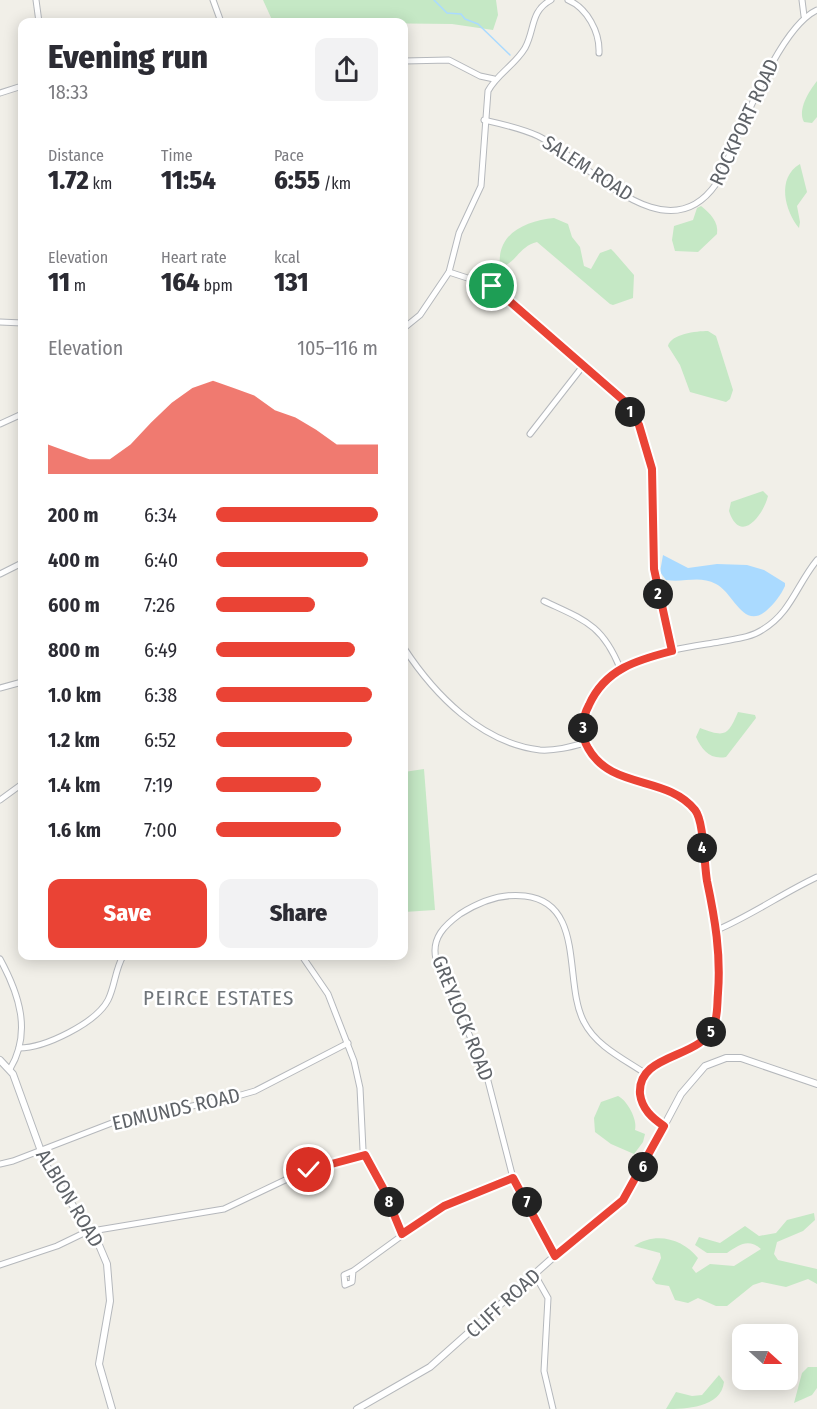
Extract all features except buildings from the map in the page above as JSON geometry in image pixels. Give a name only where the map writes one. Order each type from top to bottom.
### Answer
[{"type":"street","points":[[36,0],[38,18]]},
{"type":"street","points":[[213,0],[220,18]]},
{"type":"street","points":[[408,325],[420,315],[449,272],[459,233],[481,186],[484,120],[488,91],[494,80],[523,51],[534,16],[551,0]]},
{"type":"street","points":[[568,0],[585,13],[594,28],[598,38],[599,53]]},
{"type":"street","points":[[802,0],[804,16]]},
{"type":"street","name":"ROCKPORT ROAD","points":[[657,207],[684,209],[707,197],[731,155],[776,52],[804,16],[817,10]]},
{"type":"street","points":[[408,61],[449,60],[480,76],[494,80]]},
{"type":"street","points":[[0,93],[18,87]]},
{"type":"street","name":"SALEM ROAD","points":[[484,120],[538,136],[618,193],[657,207]]},
{"type":"street","points":[[449,272],[492,286],[623,400],[639,425],[648,450],[654,491],[654,569],[672,651]]},
{"type":"street","points":[[0,322],[18,323]]},
{"type":"street","points":[[530,434],[583,366]]},
{"type":"street","points":[[0,424],[18,416]]},
{"type":"street","points":[[664,1126],[649,1115],[642,1104],[640,1087],[646,1074],[657,1064],[699,1045],[711,1032],[716,1017],[720,967],[717,930],[702,855],[698,816],[695,810],[674,794],[626,779],[603,768],[585,743],[583,726],[588,707],[604,680],[620,668],[672,651],[747,637],[762,631],[787,609],[817,560]]},
{"type":"street","points":[[0,574],[18,565]]},
{"type":"street","points":[[544,601],[596,627],[612,648],[620,668]]},
{"type":"street","points":[[408,654],[424,678],[438,693],[480,726],[519,745],[541,750],[562,749],[585,743]]},
{"type":"street","points":[[0,688],[18,683]]},
{"type":"street","points":[[0,800],[18,787]]},
{"type":"street","points":[[717,930],[817,878]]},
{"type":"street","name":"GREYLOCK ROAD","points":[[555,1256],[513,1178],[486,1072],[436,956],[438,937],[450,922],[475,906],[501,897],[528,896],[550,907],[567,930],[576,1001],[584,1023],[603,1045],[646,1074]]},
{"type":"street","points":[[0,959],[21,1012],[19,1048],[10,1069],[0,1060]]},
{"type":"street","points":[[19,1048],[31,1047],[70,1032],[96,1016],[110,998],[122,960]]},
{"type":"street","points":[[304,960],[327,991],[348,1043],[358,1078],[361,1141],[365,1155],[383,1188],[402,1234]]},
{"type":"street","name":"EDMUNDS ROAD","points":[[0,1164],[117,1121],[249,1093],[348,1043]]},
{"type":"street","name":"CLIFF ROAD","points":[[357,1409],[426,1370],[555,1256],[623,1200],[694,1076],[709,1064],[726,1058],[749,1060],[817,1084]]},
{"type":"street","name":"ALBION ROAD","points":[[10,1069],[48,1168],[102,1252],[110,1279],[109,1307],[99,1359],[112,1409]]},
{"type":"street","points":[[0,1265],[57,1246],[89,1232],[220,1210],[302,1172],[365,1155]]},
{"type":"street","points":[[353,1272],[402,1234],[444,1206],[513,1178]]},
{"type":"street","points":[[535,1275],[548,1298],[544,1375],[553,1409]]},
{"type":"green space","points":[[263,0],[496,0],[498,15],[493,30],[452,24],[408,24],[408,18],[271,18]]},
{"type":"green space","points":[[817,81],[817,117],[812,123],[804,122],[803,106]]},
{"type":"green space","points":[[800,164],[807,192],[797,206],[799,228],[787,204],[785,186],[792,170]]},
{"type":"green space","points":[[701,206],[715,222],[717,234],[698,252],[675,251],[672,240],[674,226],[693,220],[697,208]]},
{"type":"green space","points":[[554,218],[568,224],[572,237],[580,247],[584,266],[591,269],[600,253],[611,249],[614,252],[634,275],[633,298],[610,304],[537,242],[526,247],[510,263],[500,267],[500,255],[508,237],[533,222]]},
{"type":"green space","points":[[708,331],[716,336],[733,390],[730,399],[726,402],[690,392],[680,365],[668,346],[679,336]]},
{"type":"green space","points":[[763,491],[768,496],[761,512],[751,524],[739,526],[729,511],[731,502]]},
{"type":"green space","points":[[738,712],[755,715],[756,718],[726,757],[715,757],[707,753],[696,737],[700,728],[716,733],[725,732],[732,726]]},
{"type":"green space","points":[[424,769],[435,910],[408,912],[408,771]]},
{"type":"green space","points":[[618,1096],[631,1111],[635,1121],[635,1130],[645,1134],[643,1142],[634,1154],[611,1144],[595,1132],[594,1118],[601,1102]]},
{"type":"green space","points":[[814,1213],[815,1220],[803,1231],[777,1242],[774,1254],[778,1260],[817,1269],[817,1284],[808,1279],[786,1287],[762,1282],[753,1285],[727,1306],[716,1306],[698,1298],[688,1303],[675,1300],[669,1286],[656,1284],[652,1279],[661,1258],[660,1253],[634,1246],[642,1241],[660,1238],[677,1242],[692,1251],[698,1258],[692,1268],[696,1273],[710,1264],[734,1266],[761,1249],[748,1243],[727,1253],[707,1253],[695,1245],[699,1237],[720,1243],[745,1226],[759,1236],[776,1233],[787,1220]]},
{"type":"green space","points":[[808,1367],[817,1367],[817,1388],[812,1395],[794,1403],[798,1390],[802,1373]]},
{"type":"green space","points":[[719,1375],[724,1382],[721,1391],[709,1402],[692,1407],[666,1409],[676,1392],[692,1396],[702,1395]]},
{"type":"water","points":[[663,555],[688,568],[717,564],[747,565],[764,570],[785,583],[785,586],[766,611],[758,616],[751,616],[710,581],[666,580],[660,572]]},
{"type":"waterway","points":[[434,0],[447,13],[461,14],[465,19],[478,24],[510,55]]},
{"type":"district","name":"PEIRCE ESTATES","points":[[219,998]]},
{"type":"route","points":[[309,1170],[365,1155],[383,1188],[402,1234],[444,1206],[513,1178],[555,1256],[618,1206],[640,1172],[664,1126],[649,1115],[642,1104],[640,1087],[646,1074],[657,1064],[702,1043],[716,1021],[719,951],[702,855],[698,816],[684,799],[655,787],[626,779],[603,768],[591,755],[585,743],[583,726],[588,707],[604,680],[620,668],[672,651],[658,596],[654,569],[654,491],[648,450],[639,425],[623,400],[492,286]]}]
